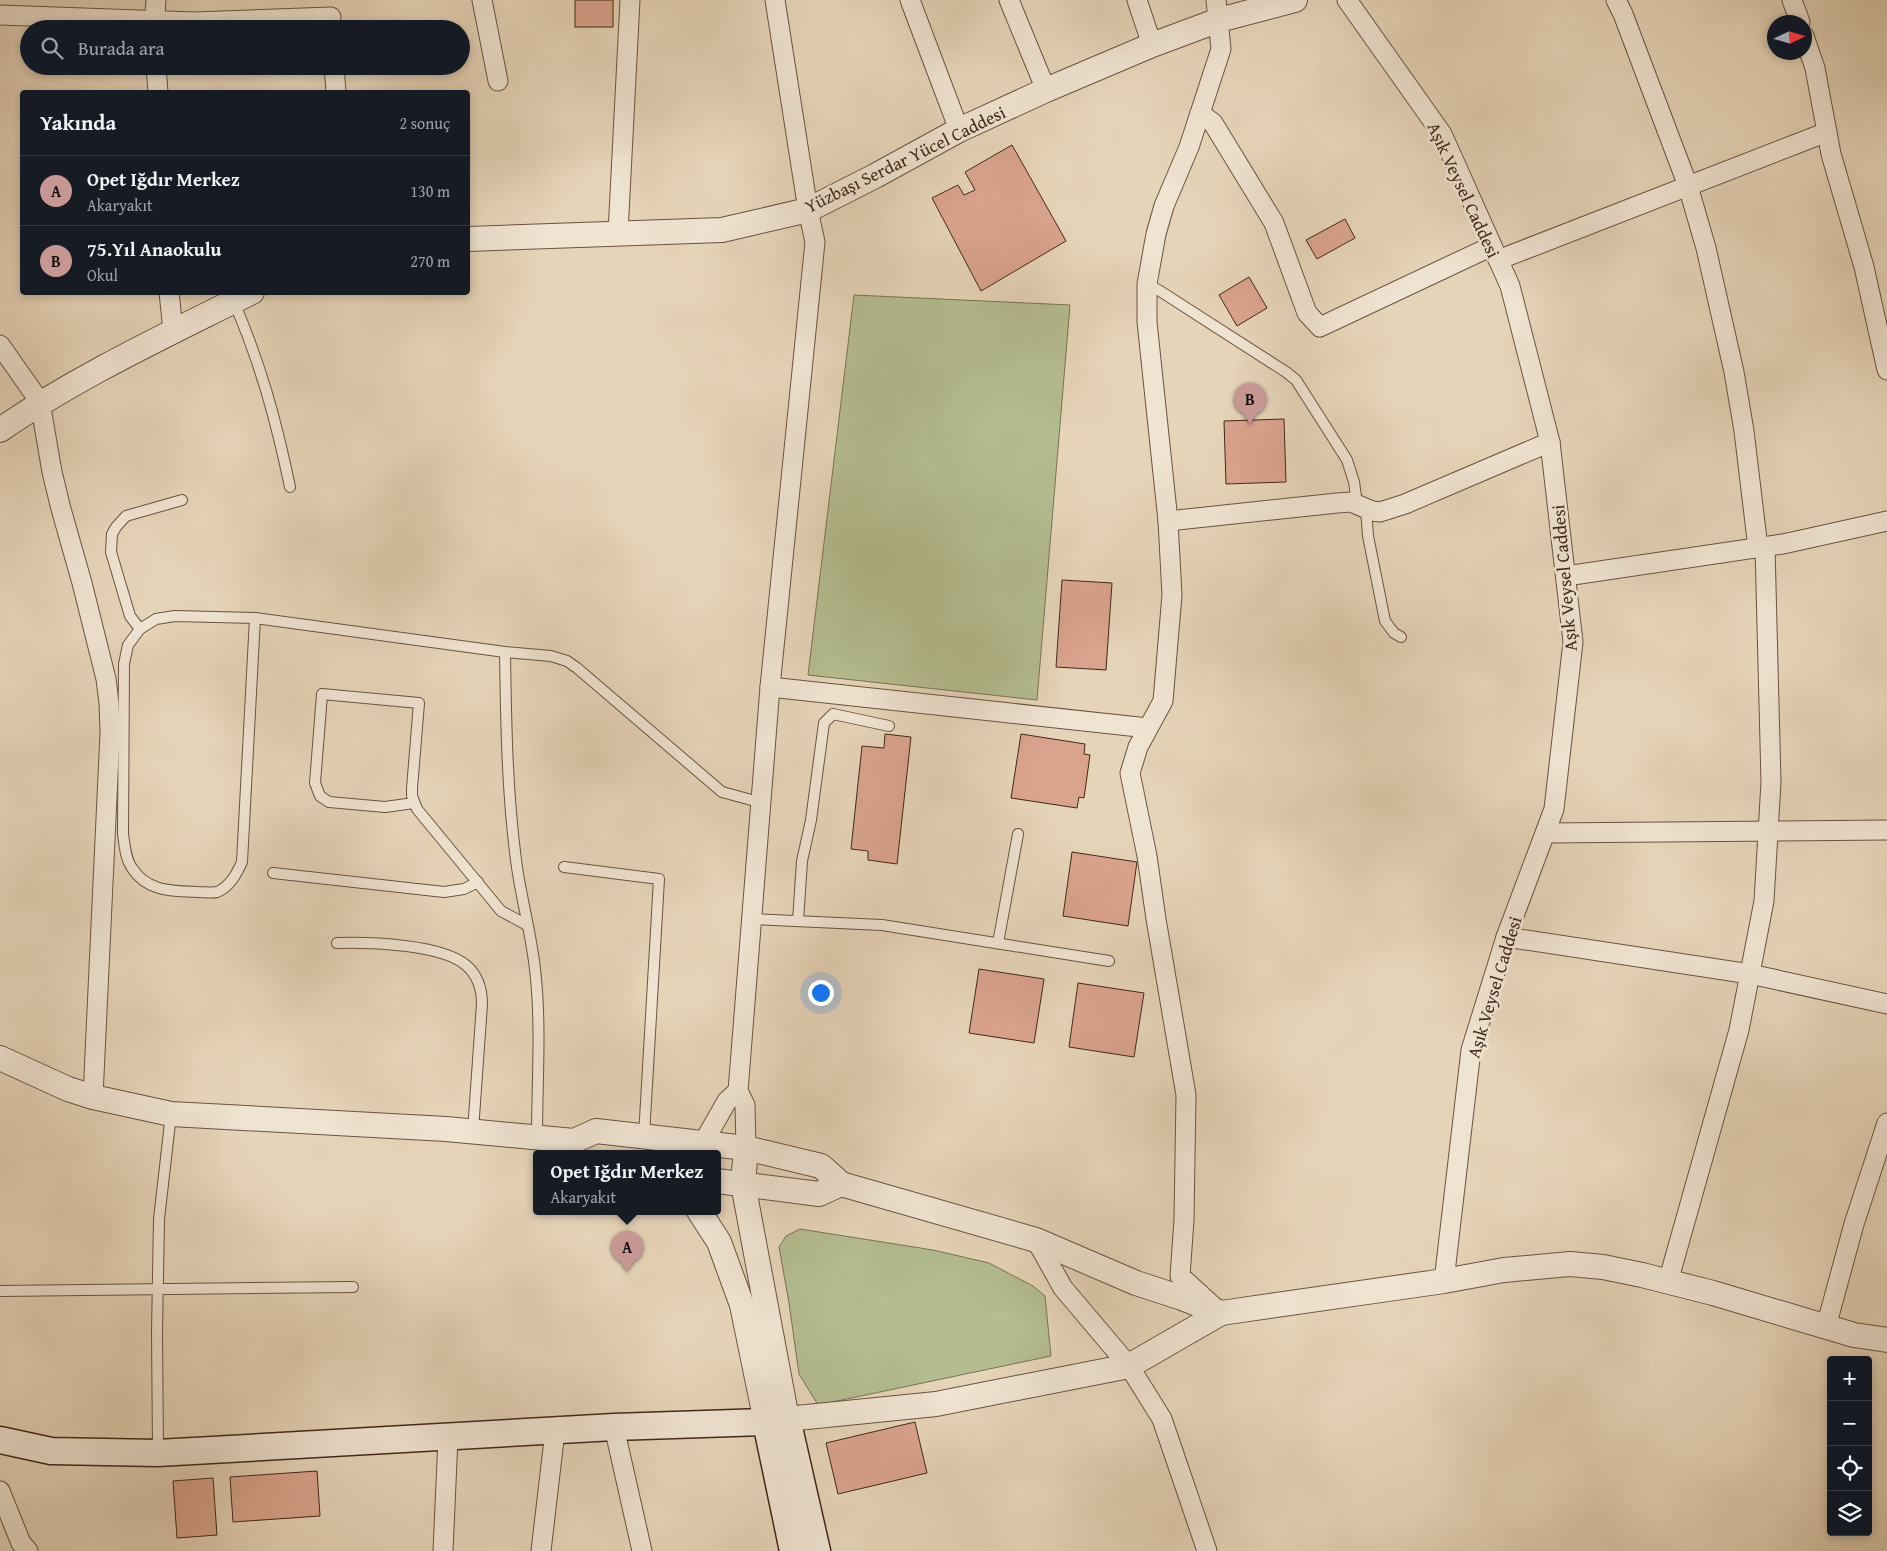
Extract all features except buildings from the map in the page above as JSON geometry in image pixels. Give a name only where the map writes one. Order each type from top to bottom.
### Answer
[{"type":"main road","points":[[0,1440],[52,1451],[158,1453],[448,1438],[614,1427],[776,1421]]},
{"type":"main road","points":[[776,1421],[793,1551]]},
{"type":"main road","points":[[776,1421],[817,1551]]},
{"type":"street","points":[[154,20],[156,0]]},
{"type":"street","points":[[482,0],[498,81]]},
{"type":"street","points":[[618,233],[630,0]]},
{"type":"street","points":[[775,0],[808,210],[815,242],[770,686],[738,1091],[744,1105],[746,1148],[743,1184],[776,1421]]},
{"type":"street","points":[[910,0],[959,130]]},
{"type":"street","points":[[1009,0],[1046,90]]},
{"type":"street","points":[[1137,0],[1152,46]]},
{"type":"street","name":"Yüzbaşı Serdar Yücel Caddesi","points":[[470,239],[722,230],[808,210],[959,130],[1046,90],[1152,46],[1218,10],[1295,0]]},
{"type":"street","name":"Aşık Veysel Caddesi","points":[[1347,0],[1442,134],[1510,286],[1550,442],[1573,642],[1554,809],[1506,937],[1472,1050],[1444,1281]]},
{"type":"street","points":[[1616,0],[1688,186],[1706,248],[1734,372],[1762,548],[1771,782],[1764,901],[1739,1030],[1668,1282]]},
{"type":"street","points":[[1792,0],[1797,15]]},
{"type":"street","points":[[1218,10],[1221,48],[1189,147],[1164,206],[1156,234],[1147,284],[1146,322],[1168,520],[1172,595],[1163,701],[1138,747],[1130,773],[1148,856],[1156,919],[1186,1095],[1184,1220],[1180,1276],[1220,1313]]},
{"type":"street","points":[[0,15],[86,20]]},
{"type":"street","points":[[233,20],[331,15]]},
{"type":"street","points":[[1812,59],[1837,175],[1864,267],[1887,370]]},
{"type":"street","points":[[157,75],[158,90]]},
{"type":"street","points":[[335,75],[336,90]]},
{"type":"street","points":[[1200,113],[1213,123],[1274,223],[1307,313],[1320,327],[1495,253],[1688,186],[1827,132]]},
{"type":"street","points":[[169,295],[173,331]]},
{"type":"street","points":[[0,430],[40,402],[173,331],[243,297]]},
{"type":"street","points":[[0,345],[40,402],[52,472],[106,679],[109,703],[109,743],[93,1096]]},
{"type":"street","points":[[1168,520],[1351,502],[1372,511],[1380,512],[1405,504],[1550,442]]},
{"type":"street","points":[[1566,576],[1762,548],[1887,521]]},
{"type":"street","points":[[770,686],[1148,728]]},
{"type":"street","points":[[1546,833],[1887,830]]},
{"type":"street","points":[[1506,937],[1750,974],[1887,1004]]},
{"type":"street","points":[[0,1058],[68,1089],[171,1114],[473,1132],[536,1138],[580,1147],[596,1131],[644,1136],[701,1148],[746,1148],[821,1166],[841,1184],[1036,1240],[1136,1283],[1220,1313]]},
{"type":"street","points":[[701,1148],[727,1101],[738,1091]]},
{"type":"street","points":[[1826,1326],[1854,1224],[1887,1123]]},
{"type":"street","points":[[721,1181],[819,1194],[841,1184]]},
{"type":"street","points":[[701,1215],[718,1242],[742,1305],[776,1421]]},
{"type":"street","points":[[1036,1240],[1062,1288],[1129,1366],[1162,1419],[1207,1551]]},
{"type":"street","points":[[776,1421],[936,1404],[1129,1366],[1220,1313],[1444,1281],[1504,1270],[1570,1264],[1603,1267],[1668,1282],[1854,1335],[1887,1340]]},
{"type":"street","points":[[614,1427],[642,1551]]},
{"type":"street","points":[[540,1551],[555,1431]]},
{"type":"street","points":[[443,1551],[448,1438]]},
{"type":"street","points":[[0,1491],[22,1548]]},
{"type":"lane","points":[[1147,284],[1252,350],[1296,380],[1304,390],[1347,460],[1361,506],[1385,621],[1394,633],[1402,637]]},
{"type":"lane","points":[[243,297],[274,414],[290,487]]},
{"type":"lane","points":[[140,629],[130,616],[111,552],[112,534],[126,516],[182,500]]},
{"type":"lane","points":[[255,618],[242,862],[231,881],[216,892],[169,891],[160,889],[137,875],[127,860],[123,834],[124,664],[128,645],[140,629],[148,623],[166,616],[255,618],[505,652],[551,656],[567,661],[722,792],[760,802]]},
{"type":"lane","points":[[505,652],[507,767],[511,820],[521,898],[528,925],[536,978],[538,1013],[536,1138]]},
{"type":"lane","points":[[414,803],[406,806],[385,807],[329,802],[320,796],[315,783],[322,694],[419,703],[412,788],[414,803],[420,814],[501,911],[528,925]]},
{"type":"lane","points":[[798,921],[802,861],[811,820],[824,723],[833,714],[889,726]]},
{"type":"lane","points":[[998,943],[1018,834]]},
{"type":"lane","points":[[564,867],[659,879],[644,1136]]},
{"type":"lane","points":[[273,874],[444,892],[464,889],[478,882]]},
{"type":"lane","points":[[751,919],[882,925],[1109,961]]},
{"type":"lane","points":[[337,943],[390,944],[416,948],[460,961],[472,972],[480,986],[482,1004],[473,1132]]},
{"type":"lane","points":[[158,1453],[157,1289],[159,1220],[171,1114]]},
{"type":"lane","points":[[0,1291],[353,1287]]},
{"type":"green space","points":[[854,295],[1070,305],[1037,700],[808,675]]},
{"type":"green space","points":[[800,1229],[933,1250],[989,1263],[1033,1286],[1045,1296],[1051,1356],[818,1405],[799,1374],[779,1247],[786,1236]]},
{"type":"place","name":"75.Yıl Anaokulu","points":[[1250,424]]},
{"type":"place","name":"Opet Iğdır Merkez","points":[[627,1272]]}]
